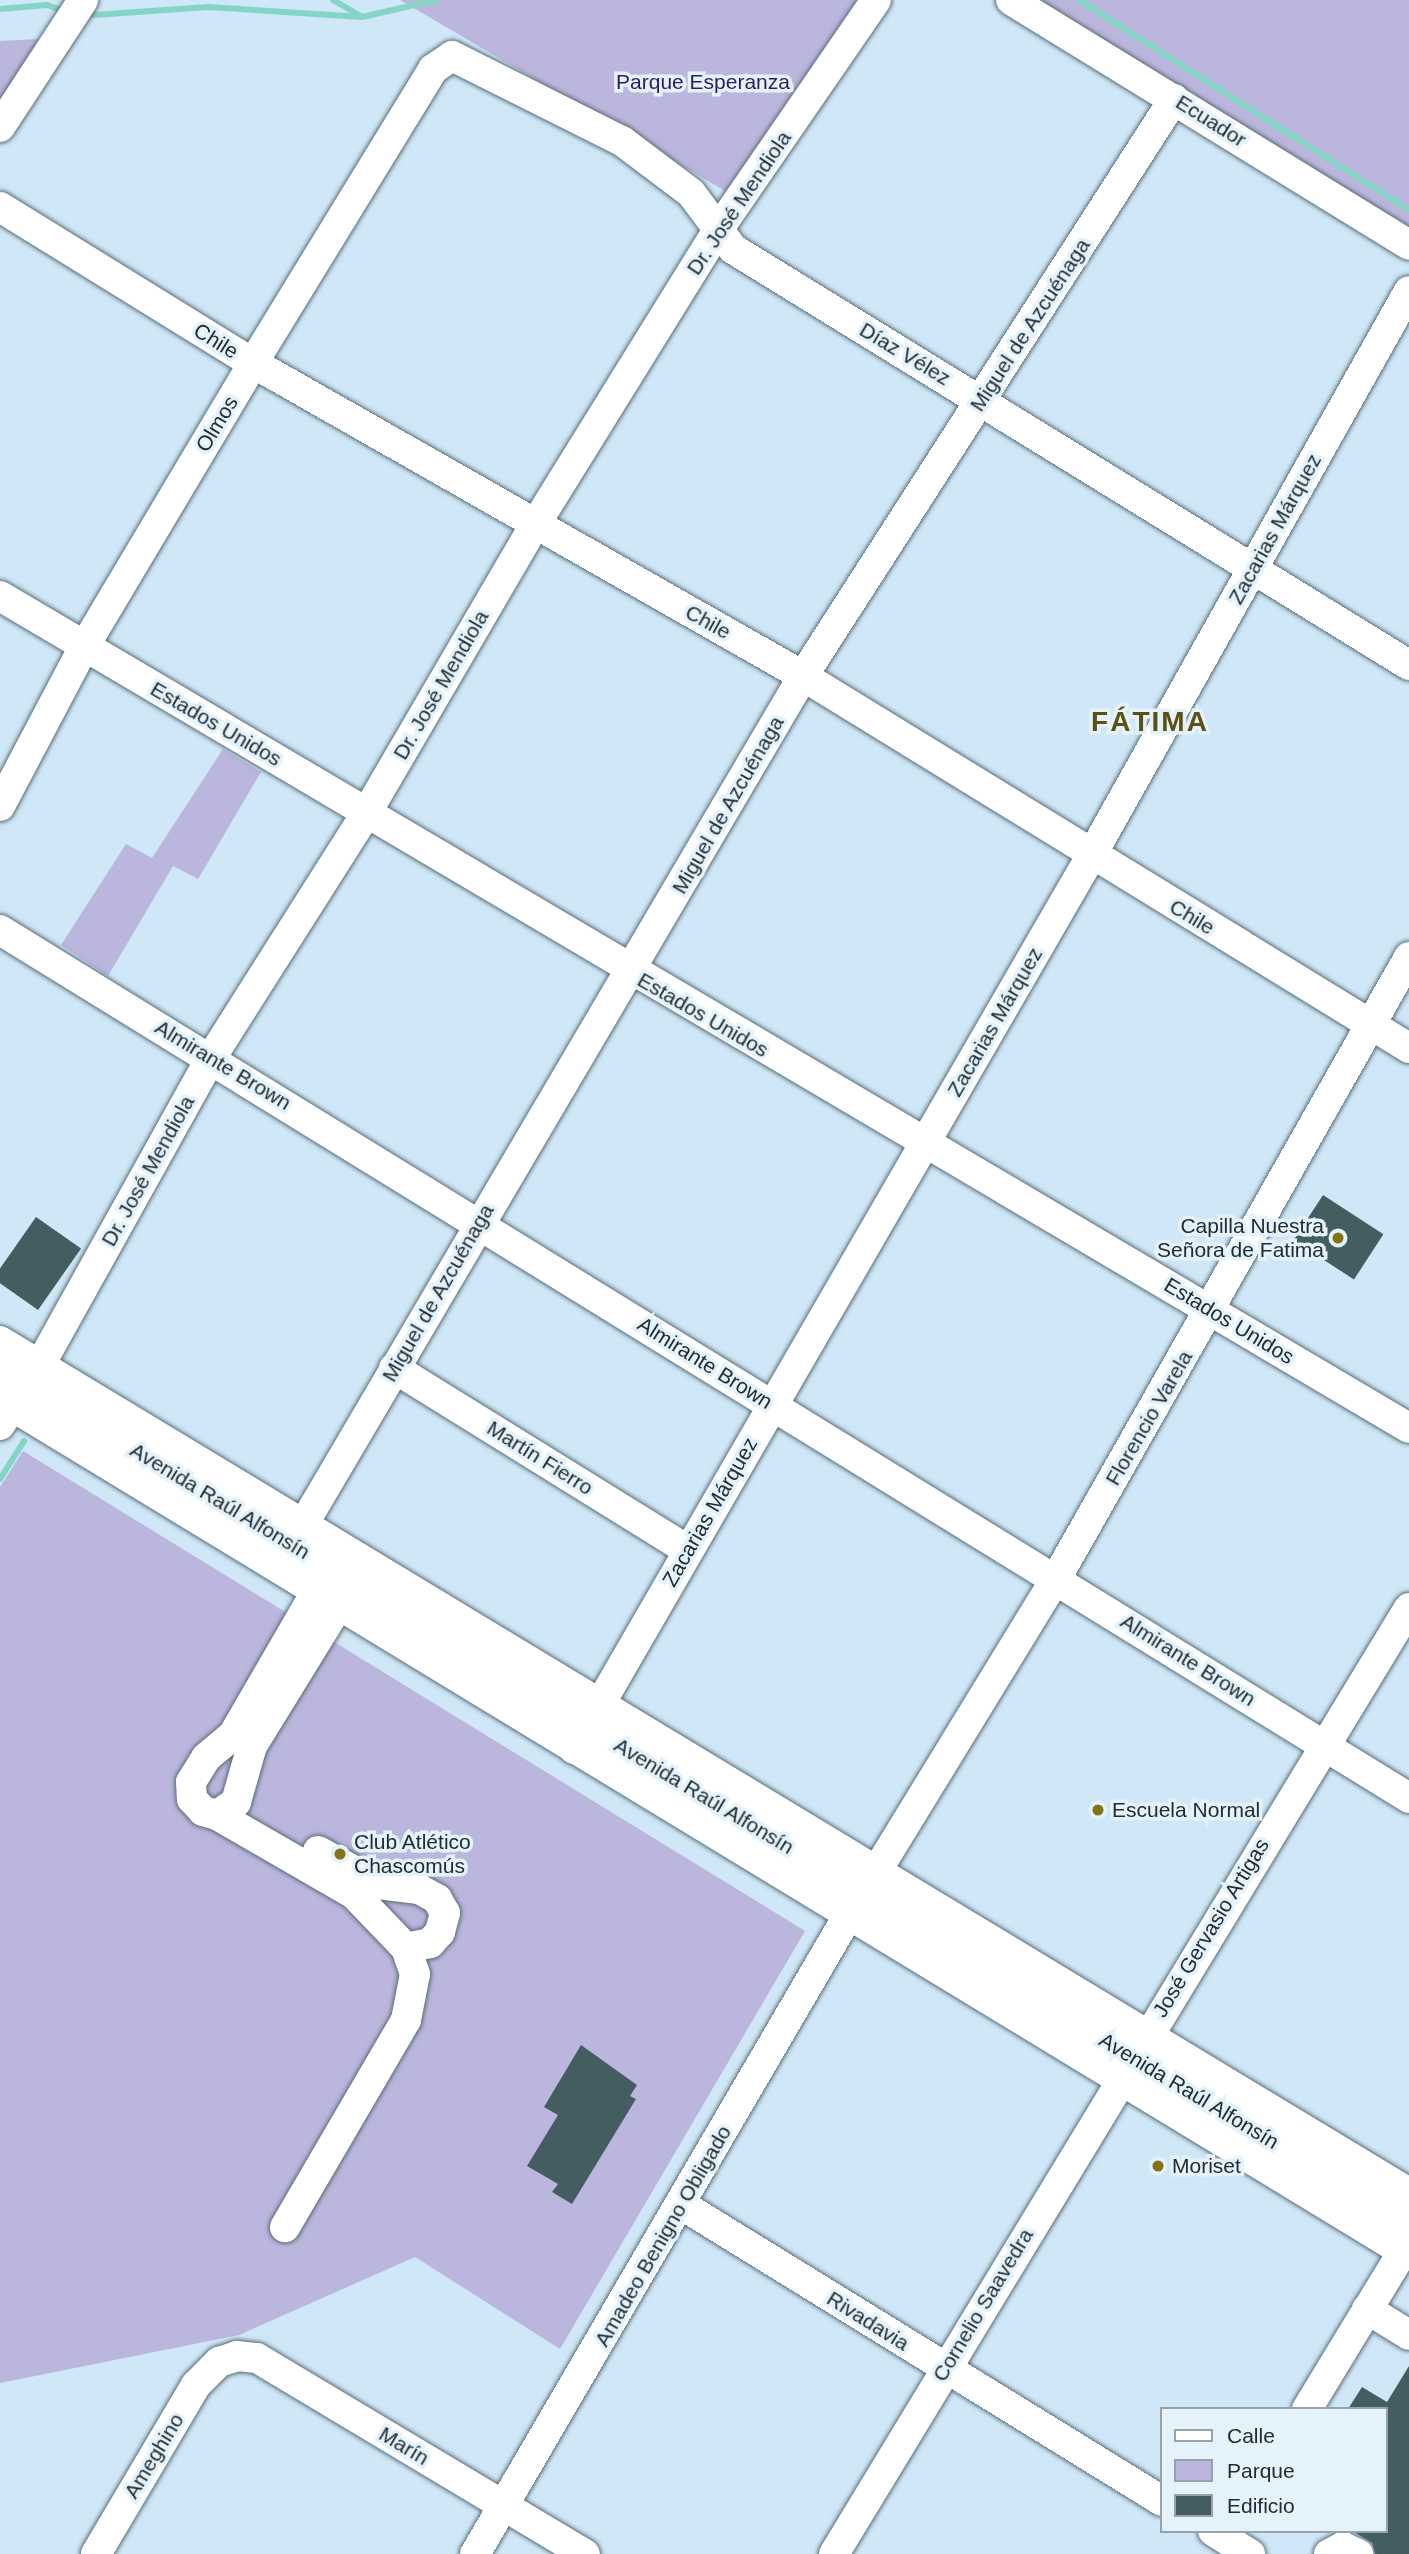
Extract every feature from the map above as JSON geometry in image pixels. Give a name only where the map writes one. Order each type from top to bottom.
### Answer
[{"type":"main road","name":"Avenida Raúl Alfonsín","points":[[13,1391],[587,1726],[1133,2058],[1407,2243]]},
{"type":"street","points":[[0,127],[83,0]]},
{"type":"street","name":"Dr. José Mendiola","points":[[13,1391],[211,1058],[366,812],[536,525],[718,230],[876,0]]},
{"type":"street","name":"Ecuador","points":[[1011,0],[1409,245]]},
{"type":"street","name":"Díaz Vélez","points":[[452,56],[622,141],[691,193],[733,249],[1252,571],[1409,664]]},
{"type":"street","name":"Olmos","points":[[0,806],[84,647],[253,363],[433,69],[452,56]]},
{"type":"street","name":"Miguel de Azcuénaga","points":[[303,1525],[479,1222],[630,972],[803,676],[1174,99]]},
{"type":"street","name":"Chile","points":[[0,207],[253,363],[803,676],[1091,856],[1409,1048]]},
{"type":"street","name":"Zacarias Márquez","points":[[587,1726],[686,1549],[773,1405],[1091,856],[1409,290]]},
{"type":"street","name":"Estados Unidos","points":[[0,596],[630,972],[1212,1310],[1409,1428]]},
{"type":"street","name":"Almirante Brown","points":[[0,930],[1057,1577],[1409,1798]]},
{"type":"street","name":"Florencio Varela","points":[[876,1872],[1057,1577],[1212,1310],[1368,1023],[1409,957]]},
{"type":"street","name":"Avenida Raúl Alfonsín","points":[[0,1341],[13,1391],[327,1599],[876,1872],[1133,2058]]},
{"type":"street","name":"Martín Fierro","points":[[394,1368],[686,1549]]},
{"type":"street","name":"Avenida Raúl Alfonsín","points":[[13,1391],[303,1525],[587,1726],[848,1916],[1409,2193]]},
{"type":"street","points":[[327,1599],[233,1735],[206,1758],[191,1782],[192,1798],[203,1811],[227,1808],[378,1884],[419,1889],[437,1899],[445,1913],[440,1932],[430,1943],[406,1948]]},
{"type":"street","points":[[227,1808],[252,1745],[327,1599]]},
{"type":"street","name":"José Gervasio Artigas","points":[[1133,2058],[1322,1744],[1409,1608]]},
{"type":"street","points":[[227,1808],[354,1894],[406,1948],[415,1974],[406,2021],[285,2227]]},
{"type":"street","name":"Amadeo Benigno Obligado","points":[[475,2554],[682,2205],[848,1916]]},
{"type":"street","name":"Cornelio Saavedra","points":[[834,2554],[1133,2058]]},
{"type":"street","name":"Rivadavia","points":[[682,2205],[1160,2500]]},
{"type":"street","points":[[1308,2407],[1407,2243]]},
{"type":"street","points":[[1367,2309],[1409,2335]]},
{"type":"street","name":"Marín","points":[[219,2362],[237,2356],[257,2358],[585,2554]]},
{"type":"street","name":"Ameghino","points":[[96,2554],[196,2385],[219,2362]]},
{"type":"street","points":[[1329,2554],[1343,2547],[1358,2554]]},
{"type":"green space","name":"Parque Esperanza","points":[[400,0],[858,0],[732,195]]},
{"type":"green space","points":[[1039,0],[1409,0],[1409,228]]},
{"type":"green space","points":[[39,39],[0,102],[0,41]]},
{"type":"green space","points":[[223,749],[261,772],[198,879],[173,866],[108,976],[61,945],[126,844],[152,858]]},
{"type":"green space","name":"Club Atlético Chascomús","points":[[23,1451],[805,1931],[560,2349],[415,2257],[239,2335],[0,2383],[0,1487]]},
{"type":"building","name":"Capilla Nuestra Señora de Fatima","points":[[1323,1195],[1383,1234],[1354,1280],[1294,1240]]},
{"type":"building","points":[[36,1217],[81,1249],[38,1310],[0,1283],[0,1268]]},
{"type":"building","points":[[581,2045],[637,2085],[630,2096],[636,2099],[572,2204],[552,2192],[558,2184],[527,2166],[558,2115],[544,2107]]},
{"type":"building","points":[[1409,2366],[1409,2554],[1375,2554],[1372,2543],[1355,2533],[1388,2533],[1388,2407],[1349,2407],[1362,2387],[1387,2402]]},
{"type":"waterway","points":[[333,0],[359,15]]},
{"type":"waterway","points":[[80,16],[208,7],[362,17],[437,0]]},
{"type":"waterway","points":[[1079,0],[1409,210]]},
{"type":"waterway","points":[[0,9],[47,5],[67,12]]},
{"type":"waterway","points":[[0,1479],[24,1441]]},
{"type":"place","name":"Capilla Nuestra Señora de Fatima","points":[[1338,1238]]},
{"type":"place","name":"Escuela Normal","points":[[1098,1810]]},
{"type":"place","name":"Club Atlético Chascomús","points":[[340,1854]]},
{"type":"place","name":"Moriset","points":[[1158,2166]]},
{"type":"district","name":"FÁTIMA","points":[[1150,722]]}]
